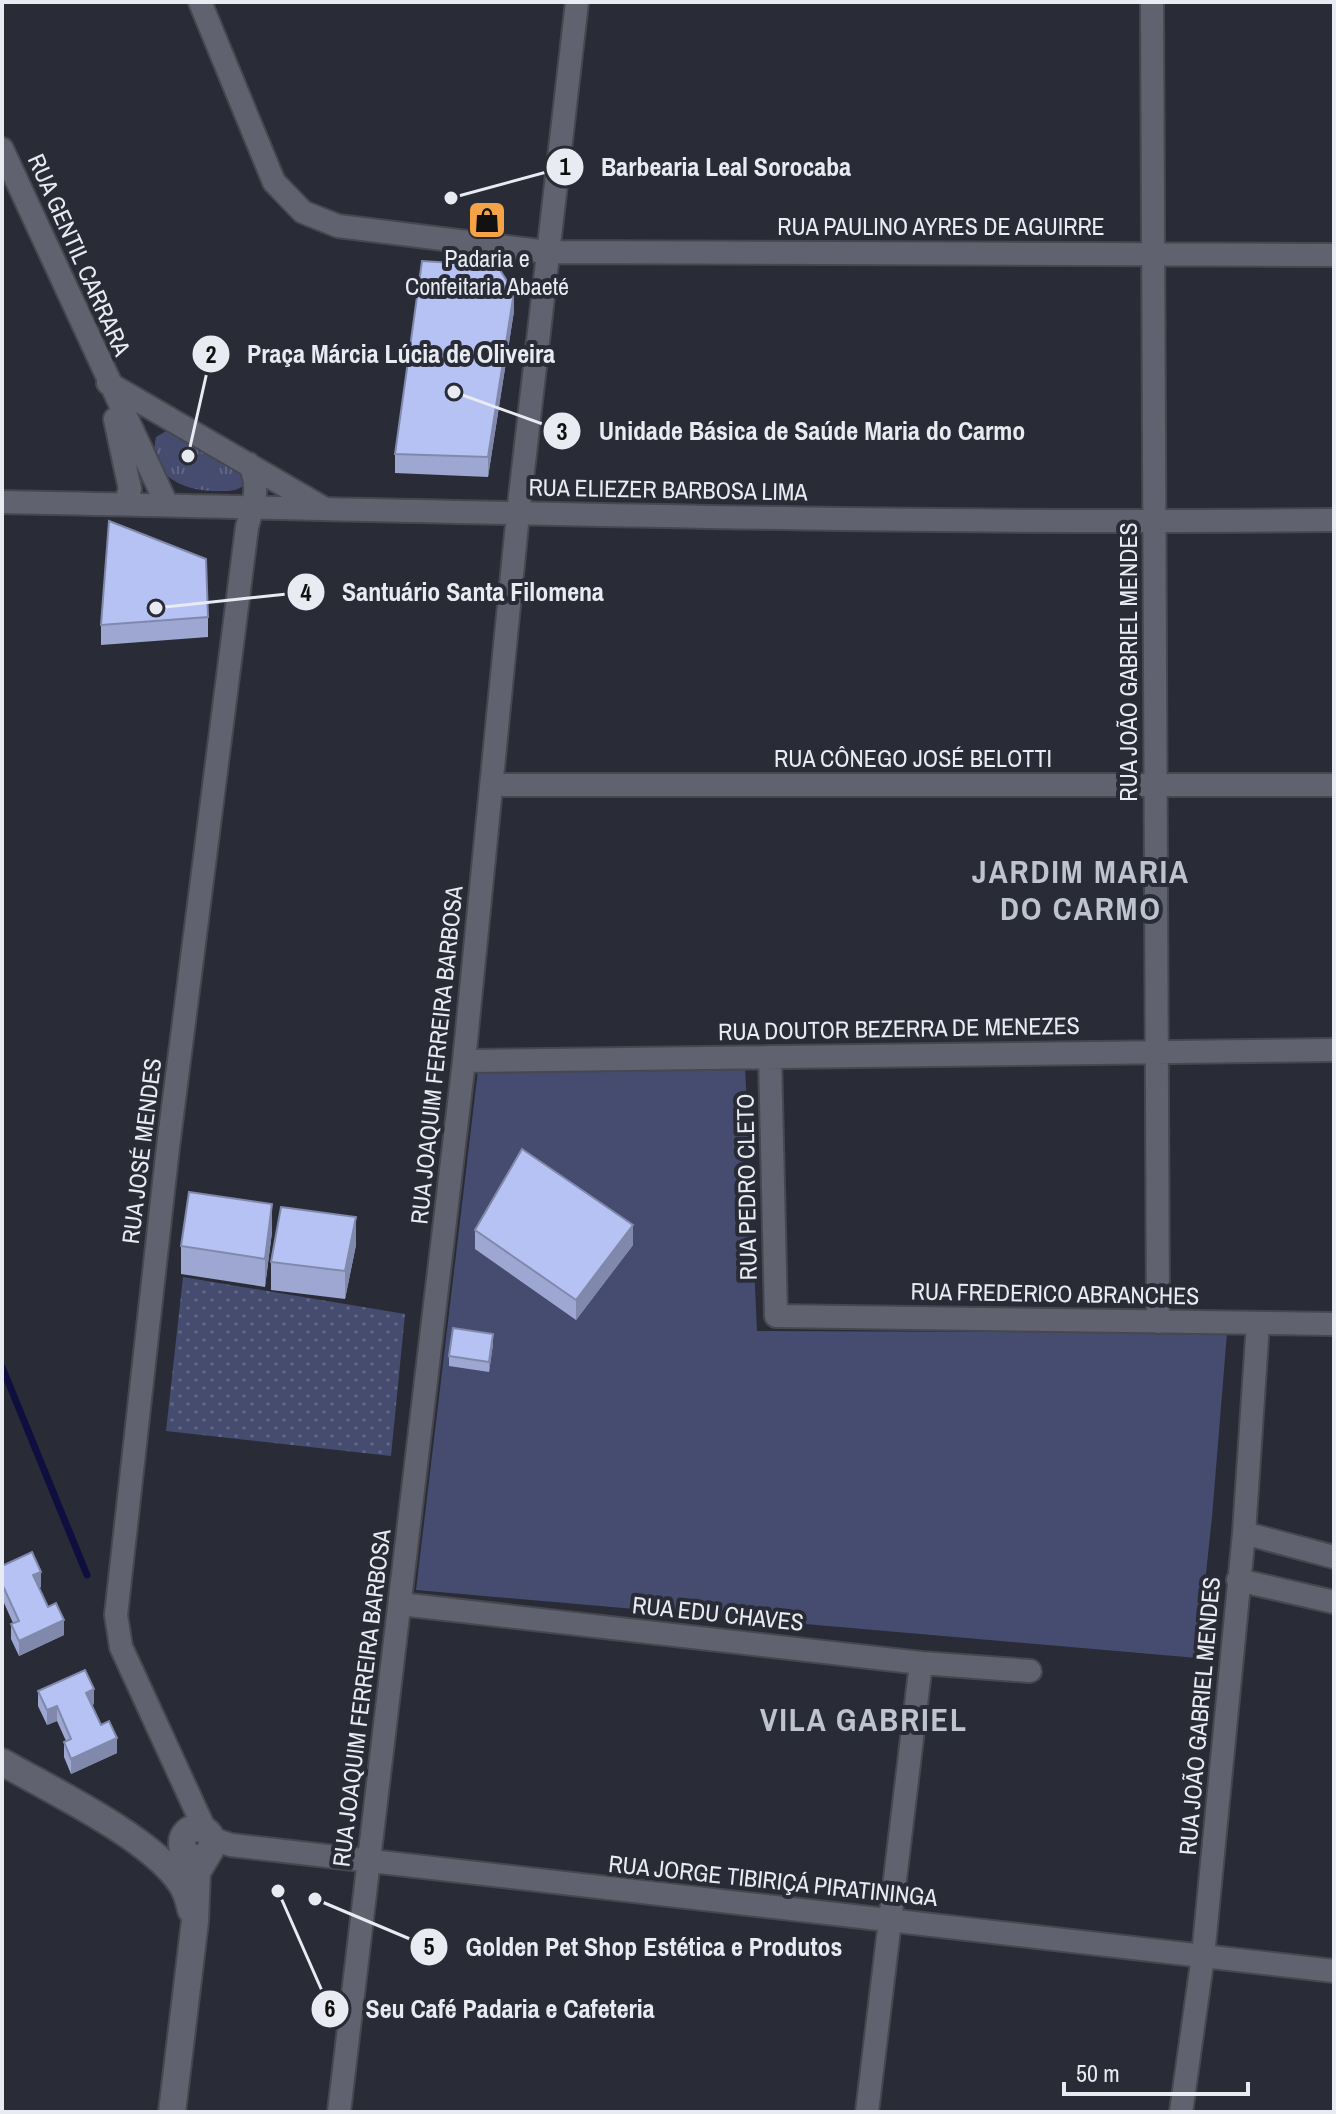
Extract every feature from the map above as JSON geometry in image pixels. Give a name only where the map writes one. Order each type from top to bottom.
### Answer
[{"type":"street","name":"RUA PAULINO AYRES DE AGUIRRE","points":[[200,2],[274,182],[303,212],[338,226],[547,252],[1334,255]]},
{"type":"street","name":"RUA JOAQUIM FERREIRA BARBOSA","points":[[339,2112],[464,1061],[518,514],[577,2]]},
{"type":"street","name":"RUA JOÃO GABRIEL MENDES","points":[[1152,2],[1158,1322]]},
{"type":"street","name":"RUA GENTIL CARRARA","points":[[2,149],[167,505]]},
{"type":"street","name":"RUA GENTIL CARRARA","points":[[108,383],[326,510]]},
{"type":"street","name":"RUA GENTIL CARRARA","points":[[108,383],[130,489],[125,504]]},
{"type":"street","name":"RUA JOSÉ MENDES","points":[[204,1836],[121,1647],[116,1615],[170,1132],[257,489],[256,476],[249,464]]},
{"type":"street","name":"RUA ELIEZER BARBOSA LIMA","points":[[2,502],[518,514],[1154,522],[1334,520]]},
{"type":"street","name":"RUA CÔNEGO JOSÉ BELOTTI","points":[[493,785],[1334,785]]},
{"type":"street","name":"RUA DOUTOR BEZERRA DE MENEZES","points":[[464,1061],[1334,1050]]},
{"type":"street","name":"RUA PEDRO CLETO","points":[[770,1057],[776,1316]]},
{"type":"street","name":"RUA FREDERICO ABRANCHES","points":[[776,1316],[1334,1324]]},
{"type":"street","name":"RUA JOÃO GABRIEL MENDES","points":[[1181,2112],[1203,1956],[1244,1533],[1258,1323]]},
{"type":"street","points":[[1244,1533],[1334,1557]]},
{"type":"street","points":[[1238,1580],[1334,1602]]},
{"type":"street","name":"RUA EDU CHAVES","points":[[400,1604],[921,1663],[1030,1671]]},
{"type":"street","points":[[867,2112],[921,1663]]},
{"type":"street","points":[[2,1762],[116,1827],[158,1859],[179,1880],[195,1921]]},
{"type":"street","points":[[116,1827],[165,1837],[204,1836],[197,1872],[195,1921],[172,2112]]},
{"type":"street","name":"RUA JORGE TIBIRIÇÁ PIRATININGA","points":[[204,1836],[231,1845],[1334,1971]]},
{"type":"green space","points":[[168,430],[239,467],[247,482],[234,490],[206,491],[172,479],[157,462],[155,451],[156,437]]},
{"type":"green space","points":[[745,1065],[757,1331],[1227,1333],[1197,1658],[416,1590],[478,1070]]},
{"type":"green space","points":[[183,1277],[405,1314],[391,1456],[166,1431]]},
{"type":"building","points":[[422,261],[486,265],[500,270],[514,292],[488,457],[395,454]]},
{"type":"building","points":[[109,521],[206,559],[208,617],[101,625]]},
{"type":"building","points":[[522,1149],[633,1225],[576,1300],[475,1230]]},
{"type":"building","points":[[189,1192],[272,1204],[265,1259],[181,1246]]},
{"type":"building","points":[[281,1207],[356,1217],[345,1271],[271,1262]]},
{"type":"building","points":[[453,1328],[493,1334],[489,1362],[449,1356]]},
{"type":"building","points":[[32,1552],[41,1572],[33,1575],[48,1607],[56,1603],[64,1620],[19,1641],[11,1624],[19,1621],[2,1589],[2,1566]]},
{"type":"building","points":[[85,1670],[94,1689],[86,1693],[101,1725],[109,1721],[117,1738],[71,1759],[64,1742],[71,1739],[57,1706],[47,1710],[38,1691]]},
{"type":"waterway","points":[[2,1367],[87,1575]]},
{"type":"place","name":"Barbearia Leal Sorocaba","points":[[451,198]]},
{"type":"place","name":"Padaria e Confeitaria Abaeté","points":[[487,220]]},
{"type":"place","name":"Unidade Básica de Saúde Maria do Carmo","points":[[454,392]]},
{"type":"place","name":"Praça Márcia Lúcia de Oliveira","points":[[188,456]]},
{"type":"place","name":"Santuário Santa Filomena","points":[[156,608]]},
{"type":"place","name":"Seu Café Padaria e Cafeteria","points":[[278,1891]]},
{"type":"place","name":"Golden Pet Shop Estética e Produtos","points":[[315,1899]]},
{"type":"district","name":"JARDIM MARIA DO CARMO","points":[[1081,890]]},
{"type":"district","name":"VILA GABRIEL","points":[[864,1720]]}]
